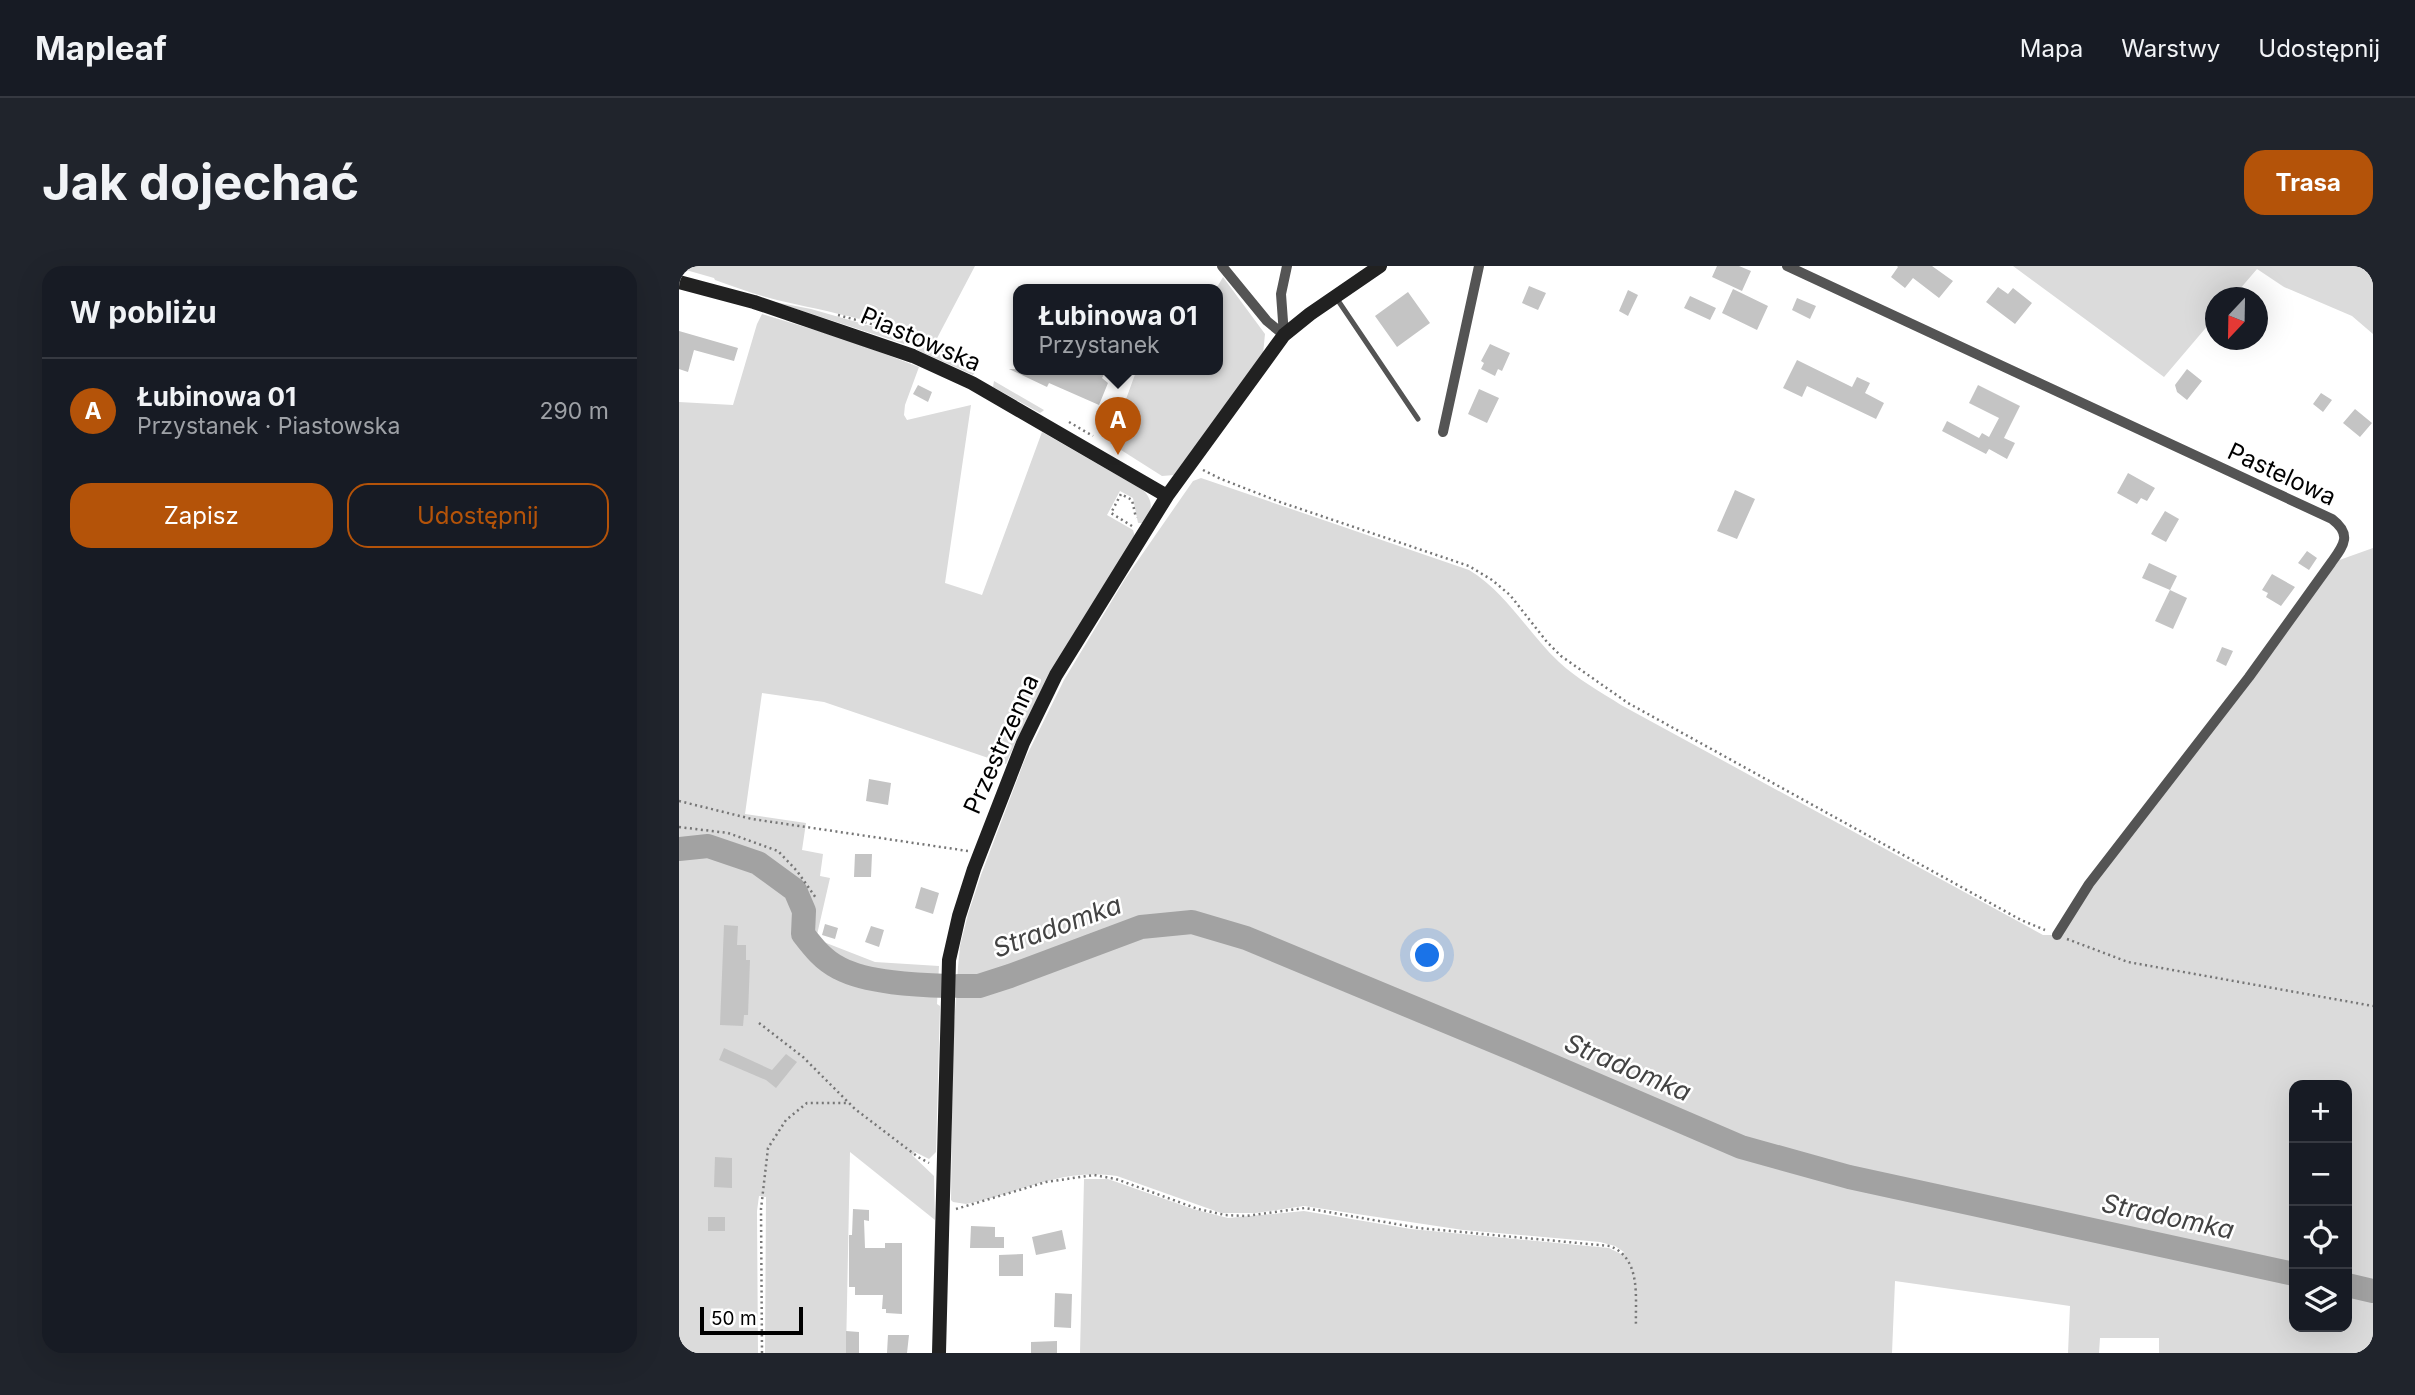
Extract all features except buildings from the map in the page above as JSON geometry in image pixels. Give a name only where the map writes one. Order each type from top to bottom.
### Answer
[{"type":"street","points":[[1222,266],[1267,321],[1285,335]]},
{"type":"street","points":[[1285,335],[1281,294],[1287,266]]},
{"type":"street","name":"Przestrzenna","points":[[939,1353],[949,960],[959,916],[980,853],[1023,743],[1056,675],[1167,496],[1285,335],[1380,266]]},
{"type":"street","points":[[1443,432],[1479,266]]},
{"type":"street","name":"Pastelowa","points":[[1787,266],[2321,514],[2341,526],[2345,534],[2343,546],[2331,563],[2249,677],[2089,884],[2057,935]]},
{"type":"street","name":"Piastowska","points":[[679,282],[754,302],[913,356],[972,383],[1167,496]]},
{"type":"lane","points":[[1336,296],[1418,419]]},
{"type":"path","points":[[1191,463],[1221,479],[1280,502],[1469,566],[1510,594],[1547,642],[1589,678],[1628,703],[2010,914],[2095,951],[2128,962],[2373,1006]]},
{"type":"path","points":[[1121,494],[1132,500],[1137,523],[1145,531],[1111,513],[1121,494]]},
{"type":"path","points":[[679,801],[752,819],[980,853]]},
{"type":"path","points":[[679,827],[728,833],[778,851],[797,871],[816,898]]},
{"type":"path","points":[[759,1023],[803,1057],[849,1103],[918,1157],[943,1167]]},
{"type":"path","points":[[762,1353],[761,1209],[768,1148],[786,1120],[807,1103],[849,1103]]},
{"type":"path","points":[[942,1214],[1045,1182],[1094,1175],[1116,1179],[1198,1209],[1225,1215],[1246,1216],[1305,1208],[1419,1228],[1609,1245],[1625,1256],[1632,1267],[1636,1326]]},
{"type":"shaded area","points":[[679,266],[975,266],[934,344],[837,313],[761,296]]},
{"type":"shaded area","points":[[2013,266],[2373,266],[2373,334],[2352,316],[2284,287],[2257,269],[2242,287],[2205,287],[2205,329],[2164,377]]},
{"type":"shaded area","points":[[1223,277],[1265,334],[1263,354],[1174,475],[1162,476],[1110,443],[1135,375],[1223,375],[1223,284],[1219,284]]},
{"type":"shaded area","points":[[775,302],[811,309],[909,337],[904,344]]},
{"type":"shaded area","points":[[762,314],[851,341],[919,367],[905,405],[904,415],[907,420],[971,405],[945,583],[982,595],[1042,432],[1143,490],[1151,506],[1145,523],[1138,523],[1133,498],[1120,491],[1107,515],[1133,530],[1135,537],[1050,676],[1006,764],[824,702],[762,693],[745,814],[806,823],[802,850],[823,854],[820,876],[830,878],[816,939],[875,962],[939,966],[936,1152],[929,1159],[915,1152],[912,1155],[934,1176],[935,1220],[850,1152],[846,1353],[765,1353],[766,1197],[759,1196],[758,1353],[679,1353],[679,402],[733,405]]},
{"type":"shaded area","points":[[919,341],[976,371],[973,375],[917,350]]},
{"type":"shaded area","points":[[994,381],[1044,410],[1040,413],[993,387]]},
{"type":"shaded area","points":[[1201,478],[1469,570],[1506,601],[1559,662],[1621,705],[2043,935],[2057,935],[2331,563],[2373,548],[2373,1353],[2159,1353],[2159,1338],[2100,1338],[2099,1353],[2068,1353],[2070,1306],[1895,1281],[1892,1353],[1080,1353],[1084,1179],[1108,1179],[1193,1209],[1228,1218],[1304,1211],[1411,1229],[1609,1248],[1621,1254],[1624,1252],[1600,1242],[1463,1230],[1304,1206],[1256,1213],[1221,1213],[1117,1176],[1096,1174],[1058,1178],[966,1204],[951,1200],[953,1042],[960,946],[968,914],[1025,759],[1064,680],[1125,579],[1193,481]]},
{"type":"waterway","name":"Stradomka","points":[[679,849],[708,846],[758,863],[795,890],[804,911],[803,934],[833,965],[850,973],[878,980],[948,986]]},
{"type":"waterway","name":"Stradomka","points":[[958,986],[979,986],[1141,927],[1192,922],[1246,938],[1741,1147],[1849,1177],[2289,1273]]},
{"type":"waterway","name":"Stradomka","points":[[2352,1286],[2373,1291]]},
{"type":"place","name":"Łubinowa 01","points":[[1118,455]]}]
